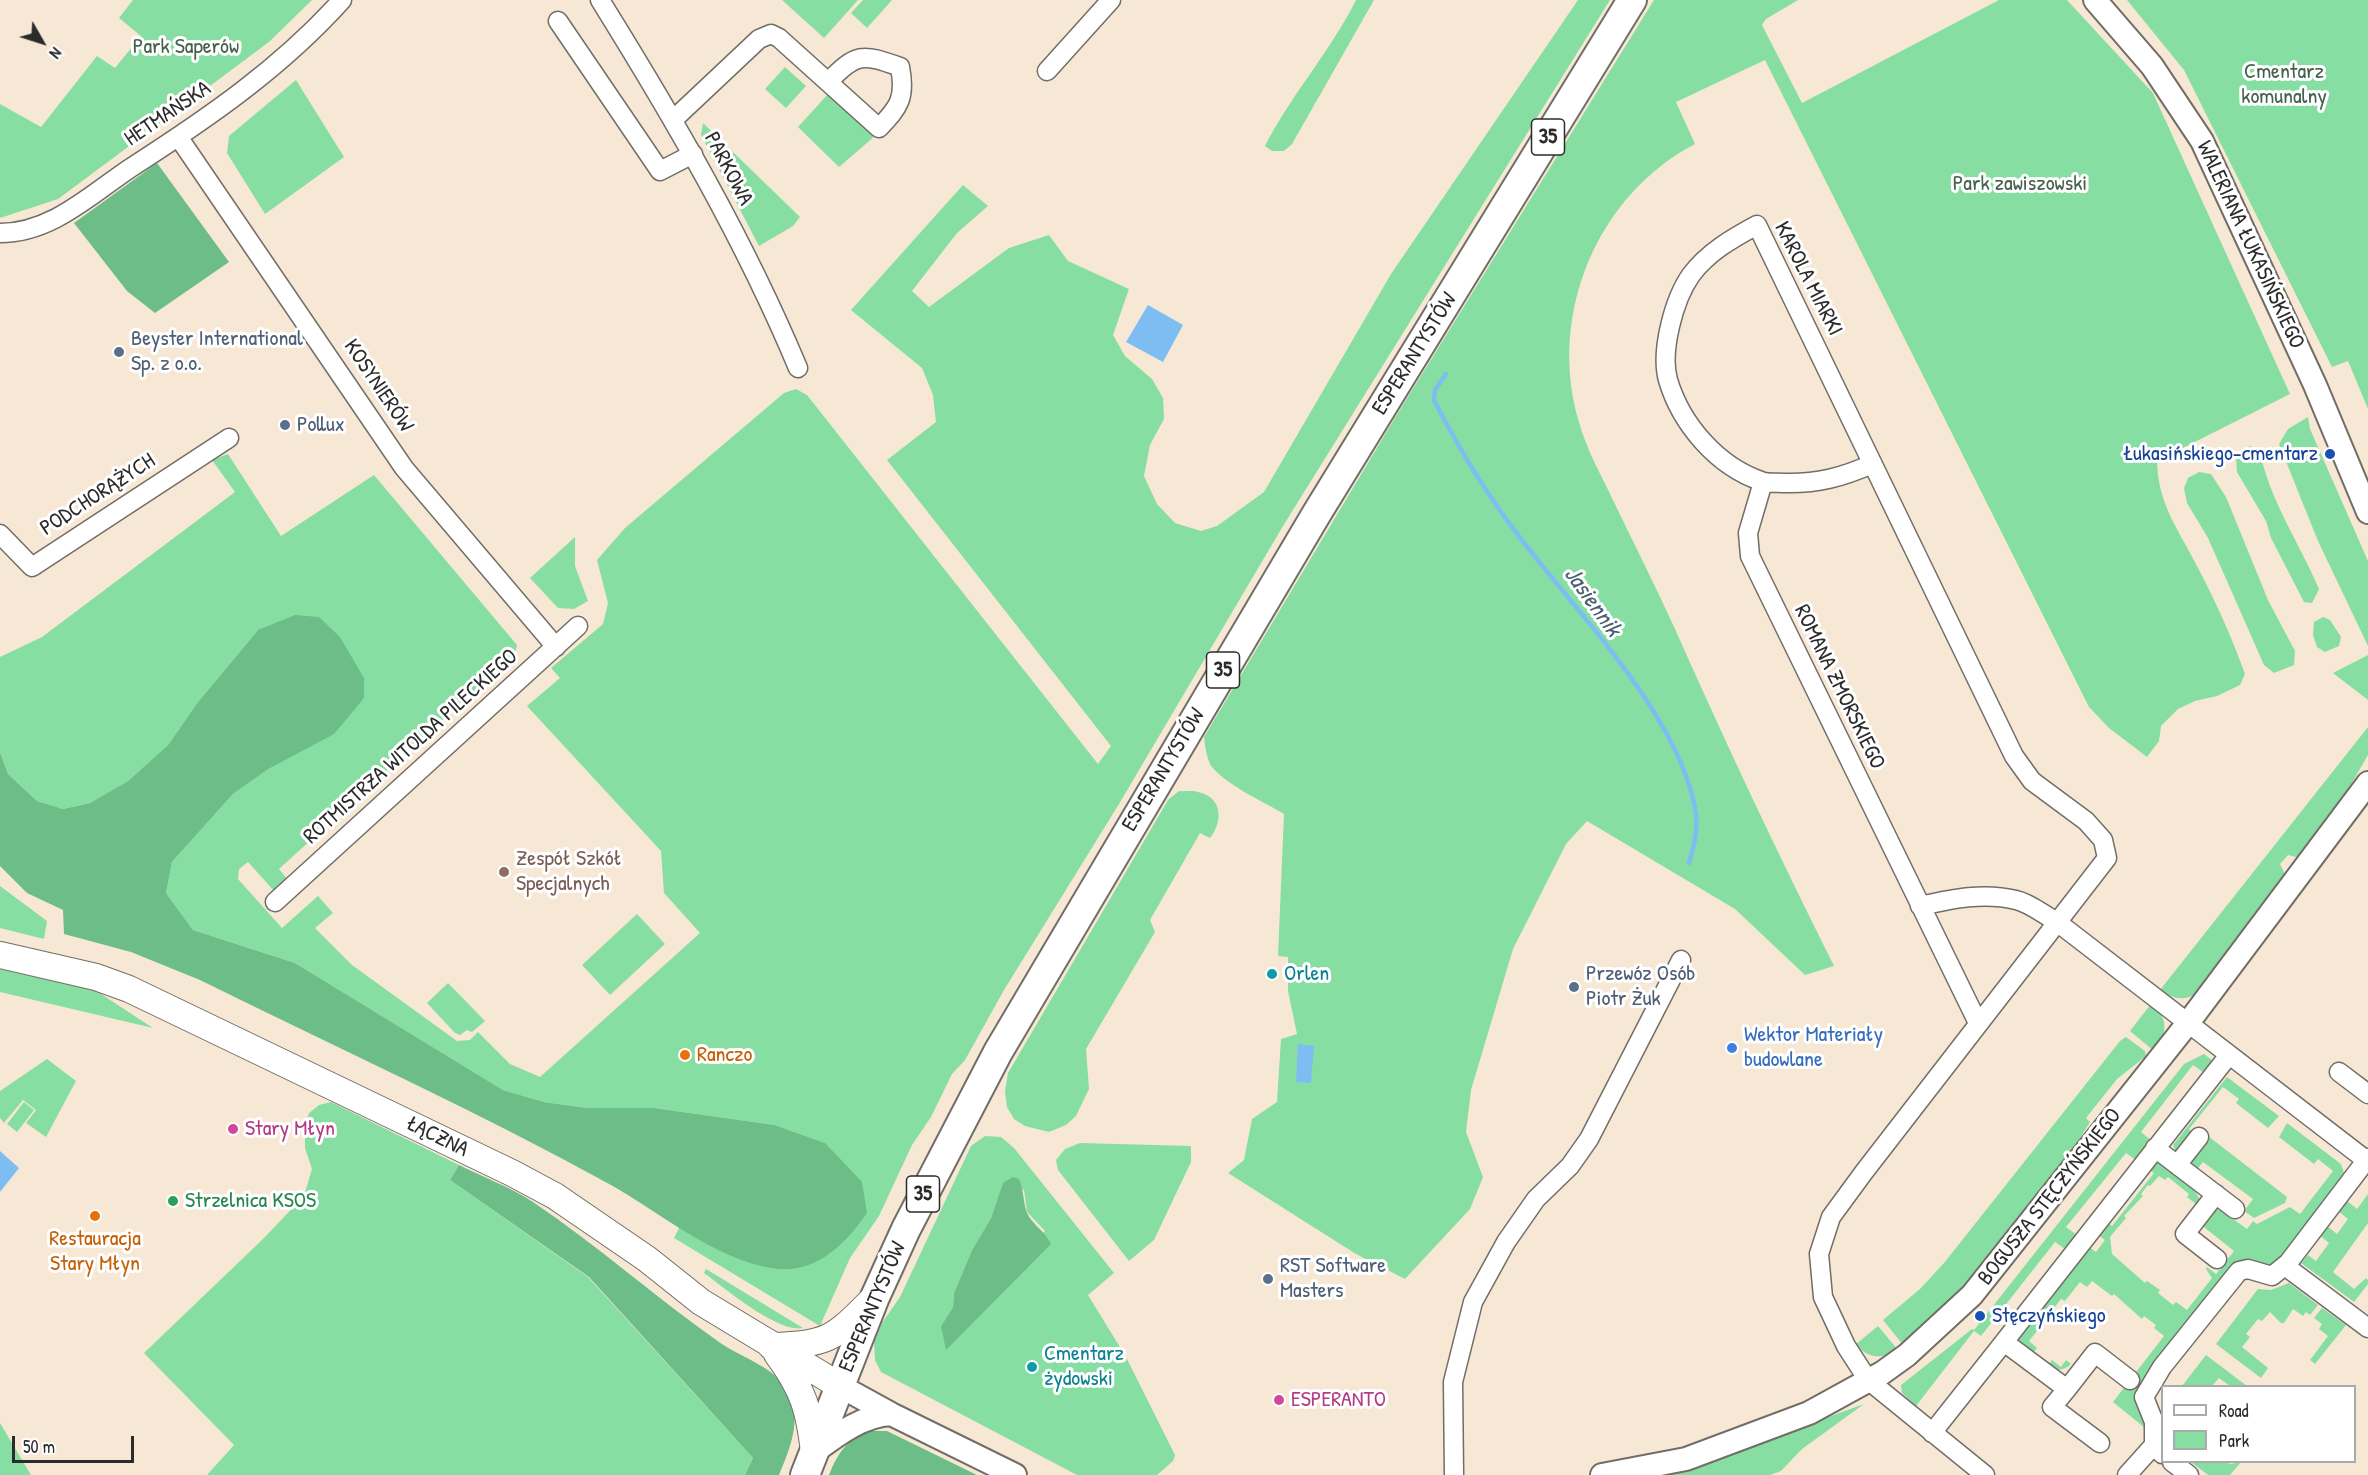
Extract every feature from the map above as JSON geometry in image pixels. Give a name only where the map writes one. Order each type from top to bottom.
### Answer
[{"type":"main road","name":"ESPERANTYSTÓW","points":[[809,1464],[875,1297],[938,1163],[1056,951],[1317,513],[1632,0]]},
{"type":"main road","name":"ŁĄCZNA","points":[[0,955],[96,977],[129,989],[512,1173],[587,1216],[701,1302],[771,1347],[840,1386]]},
{"type":"main road","points":[[771,1347],[810,1345],[829,1338],[844,1329],[875,1297]]},
{"type":"main road","points":[[771,1347],[796,1379],[806,1401],[809,1464]]},
{"type":"street","name":"HETMAŃSKA","points":[[0,233],[59,219],[179,138],[225,106],[283,59],[342,0]]},
{"type":"street","name":"PARKOWA","points":[[600,0],[674,119],[693,154],[774,309],[798,368]]},
{"type":"street","points":[[1047,71],[1111,0]]},
{"type":"street","name":"WALERIANA ŁUKASIŃSKIEGO","points":[[2095,0],[2152,66],[2202,141],[2315,385],[2368,512]]},
{"type":"street","points":[[558,21],[660,171],[693,154]]},
{"type":"street","points":[[674,119],[759,39],[771,34],[779,38],[828,82]]},
{"type":"street","name":"KOSYNIERÓW","points":[[179,138],[404,468],[556,647]]},
{"type":"street","name":"KAROLA MIARKI","points":[[1872,464],[1846,476],[1812,483],[1762,482],[1727,463],[1703,442],[1688,423],[1668,379],[1667,337],[1677,305],[1691,275],[1730,240],[1757,225],[2014,756],[2032,781],[2086,821],[2103,840],[2106,858],[2057,922]]},
{"type":"street","name":"PODCHORĄŻYCH","points":[[0,534],[32,567],[229,438]]},
{"type":"street","name":"ROMANA ZMORSKIEGO","points":[[1762,482],[1748,533],[1750,556],[1978,1023]]},
{"type":"street","name":"ROTMISTRZA WITOLDA PILECKIEGO","points":[[274,902],[578,626]]},
{"type":"street","name":"BOGUSZA STĘCZYŃSKIEGO","points":[[1602,1475],[1686,1459],[1809,1413],[1907,1355],[1941,1327],[1972,1295],[2188,1023],[2332,834],[2365,784]]},
{"type":"street","points":[[1920,906],[1968,895],[2017,900],[2057,922],[2367,1159],[2285,1266],[2272,1276],[2248,1269],[2239,1271],[2162,1367],[2144,1397],[2154,1422],[2158,1450],[2127,1475]]},
{"type":"street","points":[[1985,1475],[1868,1380],[1846,1346],[1823,1297],[1819,1254],[1831,1218],[2057,922]]},
{"type":"street","points":[[1454,1475],[1453,1382],[1473,1302],[1506,1242],[1536,1199],[1570,1166],[1589,1139],[1681,960]]},
{"type":"street","points":[[1932,1433],[2229,1054]]},
{"type":"street","points":[[2339,1072],[2368,1095]]},
{"type":"street","points":[[2177,1165],[2199,1137]]},
{"type":"street","points":[[2155,1148],[2235,1209]]},
{"type":"street","points":[[2216,1194],[2185,1234],[2217,1259]]},
{"type":"street","points":[[2285,1266],[2368,1328]]},
{"type":"street","points":[[2004,1342],[2067,1389]]},
{"type":"street","points":[[2100,1443],[2052,1407],[2095,1353],[2130,1380]]},
{"type":"street","points":[[840,1386],[891,1414],[1015,1475]]},
{"type":"street","points":[[809,1464],[845,1430],[878,1415],[891,1414]]},
{"type":"street","points":[[2174,1463],[2189,1475]]},
{"type":"green space","name":"Park Saperów","points":[[133,0],[312,0],[269,42],[58,199],[0,218],[0,104],[41,127],[97,56],[115,68],[141,36],[119,18]]},
{"type":"green space","points":[[782,0],[858,0],[824,38]]},
{"type":"green space","points":[[863,0],[892,0],[867,28],[851,13]]},
{"type":"green space","points":[[1356,0],[1374,0],[1292,144],[1284,151],[1272,151],[1265,146],[1275,127],[1334,38]]},
{"type":"green space","points":[[1578,0],[1610,0],[1283,526],[1119,804],[1004,990],[965,1060],[952,1074],[931,1117],[912,1145],[879,1216],[850,1258],[820,1326],[674,1238],[680,1226],[723,1251],[825,1143],[775,1125],[654,1108],[587,1108],[544,1102],[503,1090],[295,963],[193,930],[166,893],[172,862],[233,794],[270,768],[258,630],[198,702],[168,745],[128,781],[90,803],[63,809],[37,801],[8,774],[0,752],[0,657],[42,637],[235,492],[212,460],[228,454],[281,536],[374,475],[517,645],[515,654],[279,869],[288,880],[275,892],[248,862],[239,869],[238,879],[282,928],[318,896],[333,913],[315,928],[352,965],[457,1041],[470,1040],[478,1032],[510,1064],[540,1077],[700,933],[664,893],[661,851],[527,706],[560,678],[551,668],[603,624],[608,603],[597,560],[625,528],[784,393],[796,389],[807,395],[1098,764],[1111,746],[887,460],[936,422],[933,395],[922,368],[851,310],[963,185],[988,206],[957,233],[912,291],[929,307],[1009,248],[1049,235],[1068,261],[1129,289],[1113,335],[1125,356],[1152,379],[1163,398],[1164,419],[1150,445],[1144,476],[1157,504],[1175,523],[1201,531],[1217,526],[1264,492],[1391,274]]},
{"type":"green space","name":"Park zawiszowski","points":[[1654,0],[1798,0],[1766,19],[1762,25],[1802,103],[1999,0],[2067,0],[2153,93],[2290,394],[2157,461],[2158,477],[2165,504],[2217,607],[2245,674],[2240,685],[2217,696],[2195,701],[2178,709],[2161,726],[2159,741],[2147,757],[2109,728],[2089,707],[1765,60],[1676,102],[1695,144],[1661,166],[1631,194],[1607,226],[1588,262],[1576,300],[1570,341],[1571,381],[1585,441],[1752,798],[1834,966],[1805,975],[1735,909],[1587,821],[1566,844],[1513,949],[1471,1090],[1466,1132],[1483,1177],[1470,1209],[1405,1279],[1356,1254],[1228,1173],[1244,1160],[1252,1119],[1277,1102],[1281,1039],[1297,1034],[1288,991],[1288,957],[1278,956],[1284,814],[1244,792],[1215,771],[1209,761],[1204,737],[1396,416]]},
{"type":"green space","name":"Cmentarz komunalny","points":[[2127,0],[2368,0],[2368,409],[2348,361],[2332,367],[2184,70]]},
{"type":"green space","points":[[785,67],[806,86],[786,108],[765,89]]},
{"type":"green space","points":[[296,80],[344,157],[265,214],[227,153],[229,136]]},
{"type":"green space","points":[[829,93],[875,136],[839,167],[798,127]]},
{"type":"green space","points":[[703,123],[800,217],[793,226],[759,246],[701,135]]},
{"type":"green space","points":[[157,163],[229,262],[155,313],[127,291],[74,223]]},
{"type":"green space","points":[[2308,417],[2310,429],[2368,561],[2368,646],[2318,541],[2279,444],[2288,429]]},
{"type":"green space","points":[[2250,446],[2260,452],[2278,505],[2319,589],[2312,603],[2304,602],[2271,538],[2266,521],[2237,472],[2236,458],[2242,450]]},
{"type":"green space","points":[[2199,472],[2211,474],[2226,497],[2268,600],[2295,651],[2294,665],[2274,673],[2264,665],[2208,538],[2187,503],[2184,488],[2188,478]]},
{"type":"green space","points":[[575,537],[575,566],[588,601],[574,609],[558,608],[530,578]]},
{"type":"green space","points":[[295,615],[319,617],[340,637],[364,678],[364,698],[334,734],[270,768],[233,794],[172,862],[166,893],[193,930],[295,963],[503,1090],[544,1102],[587,1108],[654,1108],[775,1125],[825,1143],[862,1182],[867,1213],[838,1247],[814,1263],[787,1269],[750,1263],[729,1255],[708,1245],[611,1185],[560,1158],[200,980],[131,952],[64,934],[63,910],[27,893],[0,866],[0,752],[8,774],[37,801],[63,809],[90,803],[128,781],[168,745],[198,702],[258,630]]},
{"type":"green space","points":[[2323,617],[2330,620],[2341,637],[2339,646],[2325,652],[2317,647],[2313,635],[2314,622]]},
{"type":"green space","points":[[2368,655],[2368,700],[2333,673]]},
{"type":"green space","points":[[2368,727],[2368,755],[2329,822],[2300,858],[2288,855],[2280,864],[2285,874],[2284,881],[2196,994],[2187,998],[2178,998],[2160,990]]},
{"type":"green space","points":[[1179,791],[1196,791],[1212,799],[1219,818],[1214,832],[1210,838],[1200,833],[1150,920],[1155,932],[1086,1049],[1089,1089],[1076,1116],[1066,1125],[1049,1132],[1025,1126],[1014,1119],[1007,1107],[1005,1091],[1008,1073],[1168,800]]},
{"type":"green space","points":[[0,886],[47,921],[44,939],[0,928]]},
{"type":"green space","points":[[637,914],[665,944],[610,995],[582,965]]},
{"type":"green space","points":[[0,969],[54,979],[98,992],[153,1028],[0,992]]},
{"type":"green space","points":[[448,983],[485,1021],[472,1032],[467,1030],[460,1035],[455,1033],[427,1003]]},
{"type":"green space","points":[[2151,1004],[2164,1021],[2162,1038],[2154,1051],[2130,1031]]},
{"type":"green space","points":[[2126,1037],[2145,1051],[2146,1056],[2117,1079],[2086,1118],[2090,1122],[2065,1162],[1972,1282],[1904,1346],[1883,1320],[1920,1289],[1944,1263],[2120,1041]]},
{"type":"green space","points":[[2204,1054],[2213,1061],[2204,1073],[2193,1065],[2141,1132],[2152,1141],[2136,1160],[2126,1153],[2066,1227],[2077,1235],[2065,1249],[2055,1242],[1981,1336],[1974,1331],[1916,1406],[1902,1393],[1901,1385],[1972,1329],[1974,1330],[2184,1064]]},
{"type":"green space","points":[[47,1059],[76,1081],[46,1137],[26,1123],[36,1110],[23,1100],[4,1123],[0,1118],[0,1091]]},
{"type":"green space","points":[[2227,1077],[2279,1116],[2268,1128],[2236,1103],[2239,1099],[2223,1087],[2189,1129],[2192,1132],[2179,1152],[2175,1151],[2173,1145]]},
{"type":"green space","points":[[24,1102],[34,1110],[17,1132],[7,1124]]},
{"type":"green space","points":[[331,1102],[459,1165],[450,1180],[588,1277],[753,1458],[745,1475],[207,1475],[234,1445],[144,1353],[263,1239],[304,1196],[312,1169],[305,1148],[305,1126],[309,1113],[319,1105]]},
{"type":"green space","points":[[2287,1123],[2341,1164],[2345,1176],[2279,1261],[2269,1268],[2257,1264],[2136,1397],[2145,1428],[2113,1402],[2164,1336],[2154,1328],[2156,1325],[2144,1316],[2142,1319],[2114,1294],[2112,1296],[2092,1281],[2087,1287],[2080,1282],[2065,1301],[2061,1299],[2054,1308],[2057,1311],[2048,1323],[2045,1321],[2029,1341],[2037,1348],[2034,1352],[2050,1363],[2052,1360],[2061,1367],[2066,1360],[2071,1364],[2064,1369],[2056,1370],[2038,1363],[2029,1356],[2019,1341],[2019,1333],[2085,1244],[2096,1252],[2105,1240],[2094,1232],[2104,1219],[2112,1226],[2154,1173],[2145,1166],[2157,1161],[2194,1189],[2200,1200],[2197,1205],[2187,1197],[2189,1194],[2168,1177],[2165,1180],[2159,1176],[2150,1186],[2148,1185],[2141,1194],[2143,1196],[2124,1216],[2126,1218],[2110,1237],[2112,1254],[2145,1283],[2147,1281],[2160,1290],[2158,1293],[2173,1305],[2176,1302],[2187,1310],[2212,1278],[2207,1267],[2216,1274],[2234,1251],[2200,1224],[2213,1208],[2222,1211],[2247,1229],[2253,1221],[2257,1224],[2290,1207],[2300,1214],[2333,1171],[2318,1159],[2314,1164],[2279,1137]]},
{"type":"green space","points":[[985,1136],[1001,1137],[1014,1148],[1114,1273],[1088,1295],[1126,1357],[1175,1455],[1173,1461],[1157,1475],[1077,1475],[881,1372],[875,1360],[874,1343],[882,1323],[900,1297],[971,1146]],"holes":[[[1003,1184],[1024,1190],[1027,1212],[1045,1231],[941,1326],[953,1307],[954,1293],[972,1250],[991,1218]]]},
{"type":"green space","points":[[2208,1136],[2287,1197],[2285,1203],[2254,1218],[2244,1211],[2253,1199],[2203,1162],[2194,1173],[2190,1163],[2191,1158]]},
{"type":"green space","points":[[1080,1143],[1191,1146],[1191,1162],[1154,1240],[1129,1261],[1058,1170],[1056,1160],[1065,1149]]},
{"type":"green space","points":[[459,1165],[533,1202],[719,1342],[776,1376],[789,1392],[794,1413],[793,1434],[779,1475],[745,1475],[753,1458],[589,1277],[450,1180]]},
{"type":"green space","points":[[1013,1177],[1019,1179],[1029,1217],[1051,1244],[946,1350],[941,1326],[953,1307],[954,1293],[972,1250],[991,1218],[1003,1183]]},
{"type":"green space","points":[[2368,1194],[2368,1223],[2333,1272],[2354,1289],[2366,1278],[2368,1280],[2368,1284],[2354,1302],[2301,1263],[2308,1255],[2316,1261],[2329,1243],[2319,1235],[2327,1226],[2337,1234],[2348,1219],[2338,1211],[2346,1200],[2357,1209]]},
{"type":"green space","points":[[706,1269],[803,1328],[792,1328],[766,1317],[704,1273]]},
{"type":"green space","points":[[2289,1283],[2318,1305],[2310,1315],[2306,1312],[2303,1316],[2293,1309],[2284,1323],[2281,1323],[2270,1312],[2262,1321],[2258,1319],[2246,1334],[2250,1337],[2242,1347],[2268,1368],[2261,1378],[2216,1344],[2258,1289],[2271,1290]]},
{"type":"green space","points":[[2322,1308],[2346,1325],[2315,1364],[2310,1360],[2328,1336],[2319,1329],[2322,1324],[2314,1318]]},
{"type":"green space","points":[[1878,1326],[1898,1350],[1886,1355],[1875,1356],[1865,1353],[1855,1345]]},
{"type":"green space","points":[[2206,1355],[2246,1385],[2229,1385],[2219,1378],[2213,1385],[2183,1385]]},
{"type":"green space","points":[[1864,1404],[1802,1449],[1781,1471],[1770,1475],[1652,1475],[1694,1466]]},
{"type":"green space","points":[[0,1423],[31,1475],[0,1475]]},
{"type":"green space","points":[[871,1431],[887,1431],[977,1475],[829,1475],[844,1447]]},
{"type":"green space","points":[[2192,1463],[2240,1463],[2230,1475],[2208,1475]]},
{"type":"water","points":[[1148,305],[1183,325],[1163,362],[1126,342]]},
{"type":"water","points":[[1298,1044],[1314,1046],[1311,1083],[1296,1082]]},
{"type":"water","points":[[0,1151],[19,1168],[0,1192]]},
{"type":"waterway","name":"Jasiennik","points":[[1446,374],[1435,390],[1434,400],[1474,471],[1521,539],[1625,669],[1671,742],[1687,779],[1696,814],[1695,838],[1689,863]]},
{"type":"place","name":"Beyster International Sp. z o.o.","points":[[119,352]]},
{"type":"place","name":"Pollux","points":[[285,425]]},
{"type":"place","name":"Łukasińskiego-cmentarz","points":[[2330,454]]},
{"type":"place","name":"Zespół Szkół Specjalnych","points":[[504,872]]},
{"type":"place","name":"Orlen","points":[[1272,974]]},
{"type":"place","name":"Przewóz Osób Piotr Żuk","points":[[1574,987]]},
{"type":"place","name":"Wektor Materiały budowlane","points":[[1732,1048]]},
{"type":"place","name":"Ranczo","points":[[685,1055]]},
{"type":"place","name":"Stary Młyn","points":[[233,1129]]},
{"type":"place","name":"Strzelnica KSOS","points":[[173,1201]]},
{"type":"place","name":"Restauracja Stary Młyn","points":[[95,1216]]},
{"type":"place","name":"RST Software Masters","points":[[1268,1279]]},
{"type":"place","name":"Stęczyńskiego","points":[[1980,1316]]},
{"type":"place","name":"Cmentarz żydowski","points":[[1032,1367]]},
{"type":"place","name":"ESPERANTO","points":[[1279,1400]]}]
